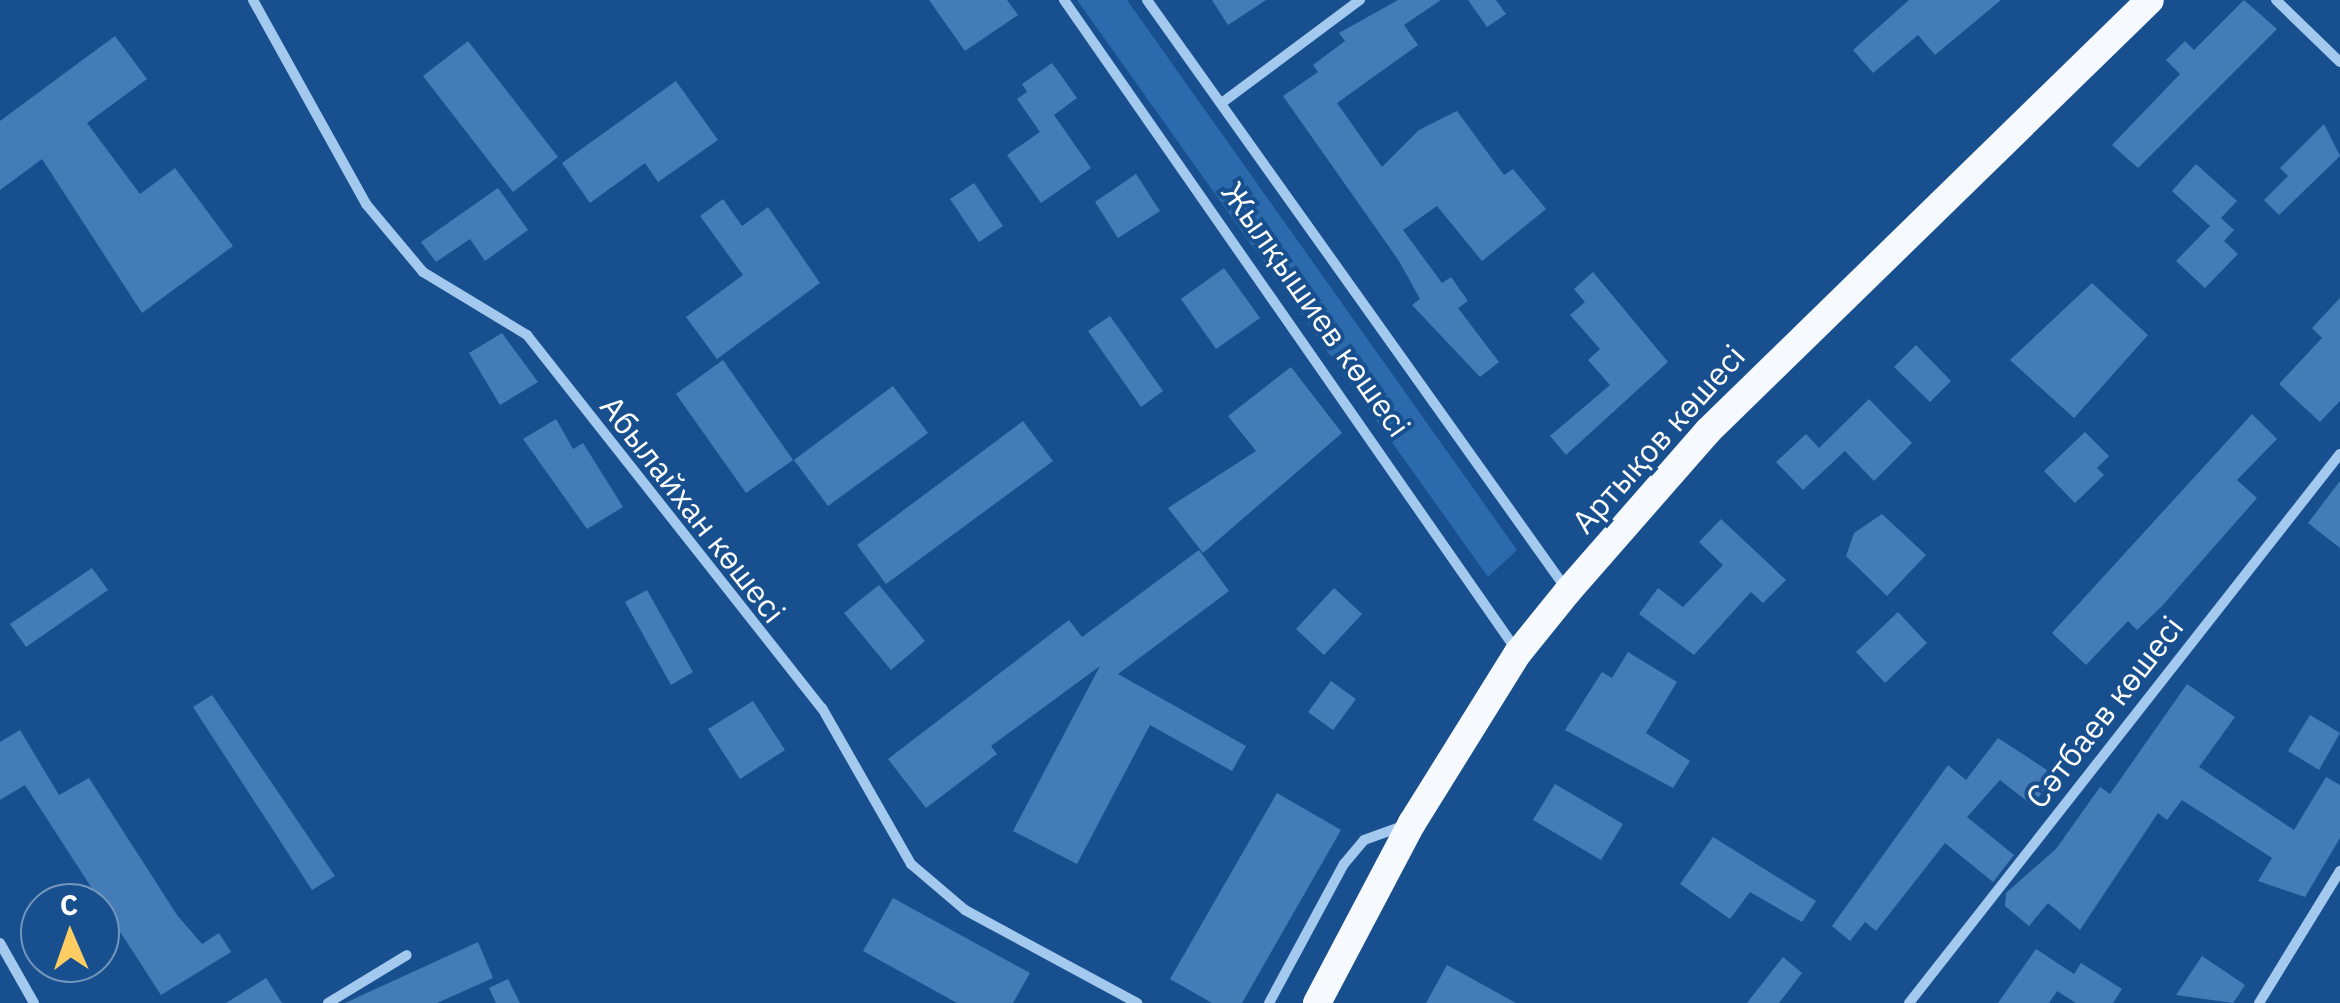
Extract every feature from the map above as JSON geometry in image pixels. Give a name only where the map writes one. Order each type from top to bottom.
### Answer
[{"type":"highway","name":"Артықов көшесі","points":[[1316,1003],[1412,823],[1518,653],[1568,591],[1759,378],[2150,0]]},
{"type":"street","name":"Абылайхан көшесі","points":[[254,0],[366,204],[424,272],[528,335],[832,722],[911,864],[965,910],[1137,1003]]},
{"type":"street","name":"Жылқышиев көшесі","points":[[1064,0],[1401,472],[1518,653]]},
{"type":"street","name":"Жылқышиев көшесі","points":[[1148,0],[1568,591]]},
{"type":"street","points":[[1222,102],[1360,0]]},
{"type":"street","points":[[2276,0],[2340,62]]},
{"type":"street","name":"Сәтбаев көшесі","points":[[1909,1003],[2340,454]]},
{"type":"street","points":[[1268,1003],[1344,864],[1364,840],[1412,823]]},
{"type":"street","points":[[2259,1003],[2340,871]]},
{"type":"street","points":[[0,943],[34,1003]]},
{"type":"street","points":[[328,1003],[406,955]]},
{"type":"shaded area","points":[[1077,0],[1127,0],[1517,550],[1488,577]]},
{"type":"building","points":[[929,0],[1007,0],[1018,15],[965,51]]},
{"type":"building","points":[[1212,0],[1266,0],[1228,25]]},
{"type":"building","points":[[1398,0],[1441,0],[1404,25],[1418,45],[1337,103],[1382,167],[1419,130],[1457,111],[1504,175],[1513,169],[1546,209],[1482,261],[1437,206],[1403,230],[1442,283],[1451,277],[1468,301],[1458,308],[1499,362],[1480,377],[1412,305],[1420,299],[1399,261],[1283,96],[1318,72],[1313,65],[1345,41],[1339,33]]},
{"type":"building","points":[[1468,0],[1496,0],[1506,14],[1487,27]]},
{"type":"building","points":[[1909,0],[2001,0],[1935,55],[1918,35],[1873,73],[1853,50]]},
{"type":"building","points":[[2244,0],[2277,29],[2138,168],[2112,145],[2180,74],[2166,60],[2185,41],[2194,50]]},
{"type":"building","points":[[115,36],[147,79],[87,123],[140,194],[175,168],[233,246],[142,313],[42,159],[0,190],[0,121]]},
{"type":"building","points":[[468,41],[558,157],[513,192],[423,76]]},
{"type":"building","points":[[1052,63],[1077,98],[1054,115],[1091,168],[1041,203],[1007,155],[1040,132],[1017,99],[1027,92],[1022,84]]},
{"type":"building","points":[[676,81],[718,140],[658,182],[645,163],[590,203],[562,163]]},
{"type":"building","points":[[2324,124],[2340,156],[2279,215],[2264,200],[2288,176],[2280,168]]},
{"type":"building","points":[[2196,164],[2237,201],[2221,218],[2234,230],[2224,241],[2238,254],[2205,288],[2176,261],[2210,226],[2172,191]]},
{"type":"building","points":[[1136,174],[1160,211],[1118,238],[1095,202]]},
{"type":"building","points":[[974,183],[1003,226],[979,242],[950,199]]},
{"type":"building","points":[[498,188],[528,230],[485,261],[470,239],[436,262],[421,242]]},
{"type":"building","points":[[723,199],[742,226],[768,207],[820,283],[717,359],[686,317],[743,275],[700,216]]},
{"type":"building","points":[[1224,268],[1260,318],[1216,349],[1181,299]]},
{"type":"building","points":[[1593,272],[1668,362],[1566,455],[1550,436],[1610,385],[1588,360],[1600,349],[1570,315],[1585,302],[1574,289]]},
{"type":"building","points":[[2092,283],[2148,335],[2074,418],[2010,360]]},
{"type":"building","points":[[2340,298],[2340,401],[2320,422],[2279,384],[2322,338],[2312,328]]},
{"type":"building","points":[[1110,316],[1163,391],[1141,407],[1088,331]]},
{"type":"building","points":[[502,333],[538,382],[500,405],[469,353]]},
{"type":"building","points":[[1916,345],[1951,381],[1930,402],[1894,367]]},
{"type":"building","points":[[723,360],[793,460],[746,493],[676,394]]},
{"type":"building","points":[[1291,367],[1342,433],[1203,553],[1168,508],[1256,451],[1228,416]]},
{"type":"building","points":[[893,386],[928,433],[828,506],[794,460]]},
{"type":"building","points":[[1869,399],[1912,443],[1874,481],[1845,451],[1803,490],[1776,462],[1806,434],[1819,448]]},
{"type":"building","points":[[2252,414],[2277,439],[2237,480],[2257,498],[2162,606],[2137,630],[2128,621],[2086,665],[2052,633]]},
{"type":"building","points":[[556,419],[573,449],[583,443],[623,507],[587,529],[523,439]]},
{"type":"building","points":[[1023,421],[1053,461],[886,584],[857,545]]},
{"type":"building","points":[[2085,432],[2109,456],[2097,468],[2104,475],[2075,503],[2044,471]]},
{"type":"building","points":[[2340,481],[2340,548],[2308,523]]},
{"type":"building","points":[[1882,514],[1926,555],[1887,596],[1846,556],[1854,533]]},
{"type":"building","points":[[1721,519],[1786,580],[1763,603],[1751,592],[1694,655],[1639,614],[1658,588],[1683,607],[1723,565],[1699,542]]},
{"type":"building","points":[[1199,550],[1229,591],[1118,674],[1246,746],[1232,771],[1150,725],[1077,864],[1013,831],[1100,666],[991,746],[997,754],[926,808],[888,759],[1069,620],[1082,637]]},
{"type":"building","points":[[92,568],[108,590],[26,647],[10,624]]},
{"type":"building","points":[[879,585],[925,641],[891,670],[844,613]]},
{"type":"building","points":[[1334,588],[1362,614],[1324,655],[1296,629]]},
{"type":"building","points":[[647,590],[693,672],[671,685],[625,602]]},
{"type":"building","points":[[1898,612],[1927,643],[1885,683],[1856,652]]},
{"type":"building","points":[[1628,652],[1677,682],[1646,733],[1690,761],[1673,788],[1565,730],[1602,672],[1612,678]]},
{"type":"building","points":[[1331,681],[1356,699],[1333,730],[1308,712]]},
{"type":"building","points":[[2187,684],[2235,717],[2199,767],[2294,830],[2326,777],[2340,785],[2340,838],[2305,897],[2258,881],[2272,858],[2182,800],[2167,820],[2158,813],[2080,930],[2048,903],[2029,926],[2005,906],[2006,893],[2056,849],[2100,787],[2110,794]]},
{"type":"building","points":[[212,695],[335,876],[312,890],[193,707]]},
{"type":"building","points":[[753,701],[785,750],[740,779],[708,729]]},
{"type":"building","points":[[2310,715],[2340,733],[2319,770],[2288,751]]},
{"type":"building","points":[[20,730],[59,795],[89,778],[177,915],[202,944],[219,933],[231,952],[161,995],[120,932],[120,883],[88,883],[25,785],[0,800],[0,742]]},
{"type":"building","points":[[1998,738],[2056,776],[2032,805],[2000,780],[1967,817],[2014,855],[1993,882],[1945,843],[1876,931],[1865,922],[1850,941],[1832,926],[1948,765],[1966,780]]},
{"type":"building","points":[[1555,784],[1623,824],[1601,860],[1533,820]]},
{"type":"building","points":[[1277,793],[1341,830],[1242,1003],[1212,1003],[1170,979]]},
{"type":"building","points":[[1713,837],[1816,901],[1802,922],[1750,892],[1730,919],[1680,884]]},
{"type":"building","points":[[893,898],[1030,973],[1013,1003],[957,1003],[863,951]]},
{"type":"building","points":[[478,942],[493,978],[437,1003],[345,1003]]},
{"type":"building","points":[[2036,949],[2074,974],[2081,963],[2122,989],[2113,1003],[2076,1003],[2057,991],[2049,1003],[1998,1003]]},
{"type":"building","points":[[2202,956],[2245,985],[2233,1003],[2176,995]]},
{"type":"building","points":[[1783,957],[1802,973],[1779,1003],[1747,1003]]},
{"type":"building","points":[[1447,965],[1516,1003],[1426,1003]]},
{"type":"building","points":[[266,978],[282,1003],[226,1003]]},
{"type":"building","points":[[508,979],[520,1003],[496,1003],[489,988]]}]
